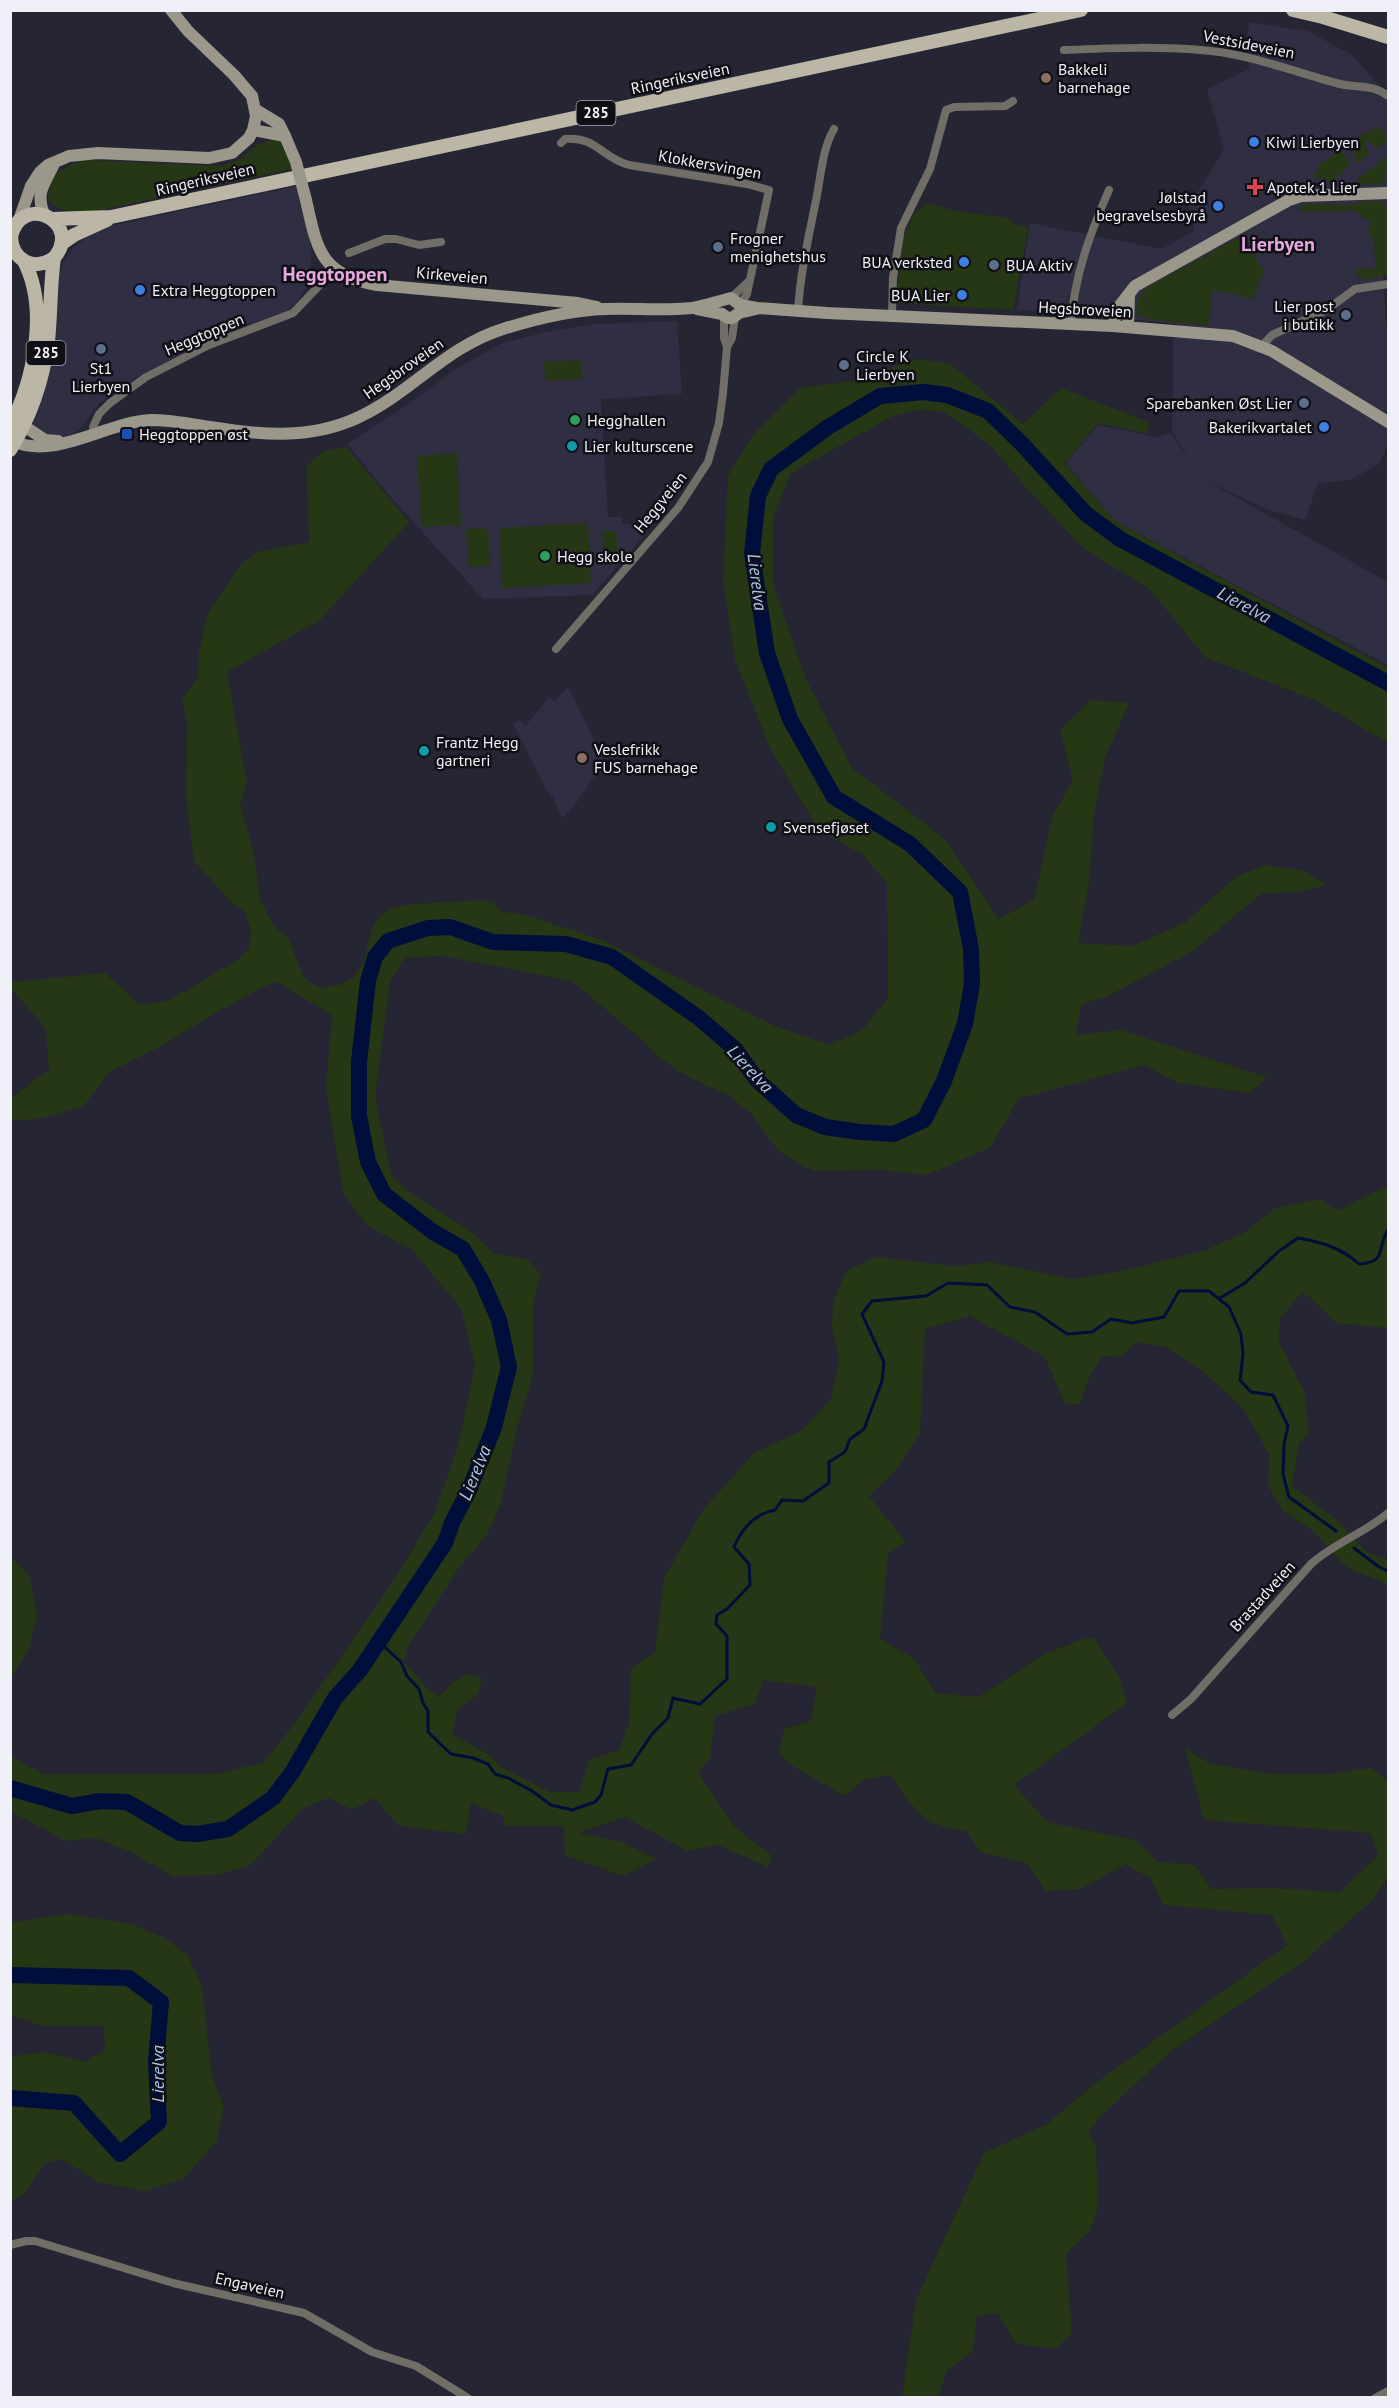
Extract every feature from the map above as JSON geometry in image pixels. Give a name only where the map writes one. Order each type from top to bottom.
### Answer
[{"type":"main road","name":"Ringeriksveien","points":[[48,217],[111,217],[1081,10]]},
{"type":"main road","points":[[1293,10],[1389,37]]},
{"type":"main road","name":"285","points":[[14,434],[35,342],[36,306],[34,288],[24,261],[16,255],[11,243],[12,230],[20,220],[31,214],[48,217]]},
{"type":"main road","points":[[48,217],[60,229],[62,244]]},
{"type":"main road","name":"Ringeriksveien","points":[[62,244],[111,217]]},
{"type":"main road","name":"285","points":[[14,434],[36,397],[45,356],[54,258],[62,244]]},
{"type":"main road","points":[[24,261],[39,264],[54,258]]},
{"type":"street","name":"Kirkeveien","points":[[171,10],[193,37],[245,86],[252,96],[256,110],[279,124],[296,162],[318,249],[323,258],[335,269],[347,276],[377,285],[578,303],[604,309]]},
{"type":"street","name":"Vestsideveien","points":[[1064,50],[1143,48],[1211,51],[1281,66],[1341,84],[1364,85],[1389,96]]},
{"type":"street","points":[[892,316],[893,278],[901,228],[930,169],[945,112],[948,108],[954,107],[1005,106],[1013,101]]},
{"type":"street","points":[[20,220],[33,182],[48,165],[69,156],[85,153],[221,156],[241,147],[253,130],[256,110]]},
{"type":"street","points":[[798,311],[804,264],[823,162],[834,129]]},
{"type":"street","points":[[253,130],[285,136]]},
{"type":"street","name":"Klokkersvingen","points":[[561,143],[565,139],[581,139],[596,145],[610,158],[622,163],[747,184],[769,190],[747,294],[730,309]]},
{"type":"street","points":[[48,217],[39,198],[40,190],[55,163]]},
{"type":"street","points":[[1071,325],[1076,287],[1088,241],[1109,190]]},
{"type":"street","points":[[1113,326],[1123,299],[1140,282],[1289,200],[1301,196],[1389,193]]},
{"type":"street","points":[[349,254],[385,239],[396,239],[419,245],[441,242]]},
{"type":"street","name":"Heggtoppen","points":[[94,432],[93,427],[102,410],[146,377],[209,345],[293,313],[335,269]]},
{"type":"street","points":[[1262,346],[1272,335],[1325,311],[1355,289],[1389,284]]},
{"type":"street","points":[[1128,327],[1130,294]]},
{"type":"street","name":"Hegsbroveien","points":[[14,434],[39,448],[94,432],[150,420],[259,434],[318,431],[342,424],[369,412],[449,354],[483,336],[532,321],[604,309],[693,308],[757,308],[1113,326],[1233,336],[1262,346],[1389,422]]},
{"type":"street","name":"Heggveien","points":[[556,649],[678,508],[708,462],[720,413],[730,309]]},
{"type":"street","points":[[14,434],[62,442]]},
{"type":"street","name":"Brastadveien","points":[[1172,1715],[1191,1699],[1311,1564],[1323,1553],[1361,1533],[1389,1513]]},
{"type":"street","name":"Engaveien","points":[[10,2245],[35,2241],[173,2283],[304,2313],[372,2352],[416,2366],[468,2397]]},
{"type":"street","points":[[1375,2397],[1389,2391]]},
{"type":"shaded area","points":[[1249,22],[1308,31],[1352,55],[1388,95],[1388,236],[1383,281],[1388,347],[1388,444],[1379,464],[1350,480],[1318,483],[1305,520],[1266,509],[1205,480],[1388,582],[1388,665],[1115,521],[1066,463],[1098,425],[1157,437],[1171,433],[1192,464],[1172,431],[1173,342],[1177,324],[1075,313],[1017,310],[1030,223],[1162,249],[1194,231],[1189,206],[1224,150],[1207,89],[1249,69],[1247,42]]},
{"type":"shaded area","points":[[297,186],[312,253],[308,285],[298,301],[286,311],[212,338],[140,375],[101,402],[81,429],[66,438],[50,436],[34,425],[33,414],[59,273],[65,258],[75,246],[91,234],[110,226]]},
{"type":"shaded area","name":"Hegg skole","points":[[677,321],[682,394],[601,399],[608,517],[622,517],[622,524],[632,524],[633,527],[651,528],[592,595],[483,599],[389,495],[347,444],[407,405],[453,371],[500,344],[544,332],[595,324]]},
{"type":"shaded area","points":[[568,686],[607,767],[591,781],[575,805],[562,818],[513,724],[519,720],[526,725],[549,697],[554,702]]},
{"type":"green space","points":[[1377,127],[1386,133],[1386,142],[1376,149],[1370,140],[1364,145],[1370,154],[1357,163],[1353,151],[1350,153],[1345,146]]},
{"type":"green space","points":[[274,139],[284,144],[292,169],[97,211],[64,210],[48,200],[50,180],[57,172],[82,160],[223,166],[242,158],[259,144]]},
{"type":"green space","points":[[1341,150],[1351,164],[1343,170],[1345,172],[1329,183],[1324,177],[1319,178],[1317,182],[1314,174],[1319,165]]},
{"type":"green space","points":[[1388,156],[1385,182],[1380,185],[1360,184],[1357,180]]},
{"type":"green space","points":[[1383,202],[1388,209],[1388,275],[1364,280],[1358,276],[1355,269],[1375,269],[1374,238],[1370,237],[1369,220],[1358,215],[1357,211],[1302,212],[1299,211],[1299,206],[1304,204],[1352,205]]},
{"type":"green space","points":[[927,203],[956,211],[1009,218],[1013,224],[1028,228],[1013,310],[896,303],[902,243],[912,216]]},
{"type":"green space","points":[[1245,234],[1247,238],[1245,239],[1264,272],[1253,299],[1213,290],[1209,326],[1153,320],[1138,315],[1139,299],[1149,286]]},
{"type":"green space","points":[[917,359],[949,363],[1023,424],[1061,388],[1149,422],[1147,433],[1098,423],[1065,463],[1115,521],[1388,668],[1388,743],[1313,699],[1206,658],[1149,589],[1083,548],[1029,491],[990,445],[944,412],[919,410],[895,415],[791,473],[773,517],[773,585],[806,679],[852,768],[944,838],[999,919],[1034,900],[1052,817],[1073,780],[1060,730],[1091,700],[1129,703],[1105,758],[1094,814],[1089,883],[1078,943],[1132,946],[1184,923],[1236,877],[1264,865],[1302,870],[1327,884],[1306,891],[1261,894],[1193,951],[1108,996],[1081,1004],[1076,1035],[1121,1030],[1267,1077],[1250,1093],[1178,1083],[1144,1065],[1018,1099],[991,1147],[927,1175],[882,1170],[813,1171],[778,1151],[752,1114],[729,1096],[681,1073],[657,1056],[642,1040],[572,981],[442,956],[404,958],[390,982],[375,1097],[391,1174],[410,1193],[468,1229],[495,1254],[527,1259],[541,1274],[533,1303],[533,1374],[517,1429],[501,1503],[487,1535],[458,1569],[409,1645],[403,1661],[428,1689],[440,1696],[453,1682],[467,1674],[482,1678],[478,1694],[458,1709],[452,1734],[490,1755],[501,1767],[550,1792],[579,1792],[590,1759],[619,1750],[629,1724],[631,1668],[655,1652],[664,1578],[703,1510],[754,1453],[801,1431],[831,1399],[839,1360],[832,1326],[833,1303],[846,1271],[876,1257],[956,1266],[990,1262],[1072,1279],[1122,1271],[1203,1251],[1244,1233],[1275,1208],[1319,1199],[1339,1210],[1388,1185],[1388,1328],[1336,1323],[1310,1297],[1301,1293],[1280,1319],[1279,1342],[1305,1394],[1309,1434],[1299,1443],[1292,1486],[1338,1521],[1367,1552],[1388,1560],[1388,1585],[1346,1567],[1314,1532],[1284,1512],[1268,1486],[1269,1454],[1244,1410],[1203,1371],[1165,1347],[1136,1342],[1121,1357],[1102,1356],[1090,1375],[1080,1404],[1065,1404],[1045,1357],[970,1316],[925,1329],[920,1433],[894,1472],[869,1496],[906,1542],[888,1554],[880,1639],[915,1659],[935,1693],[978,1697],[1044,1654],[1087,1638],[1094,1638],[1119,1677],[1127,1703],[1014,1785],[1047,1822],[1135,1840],[1158,1862],[1195,1865],[1211,1889],[1269,1888],[1340,1892],[1378,1855],[1370,1833],[1204,1820],[1185,1748],[1209,1763],[1271,1774],[1328,1774],[1370,1768],[1388,1781],[1388,1876],[1374,1899],[1303,1962],[1170,2052],[1100,2117],[1088,2133],[1096,2144],[1098,2208],[1090,2231],[1066,2254],[1072,2333],[1056,2349],[1016,2344],[998,2313],[977,2316],[973,2351],[947,2370],[938,2397],[902,2397],[916,2300],[984,2153],[1047,2124],[1097,2082],[1287,1945],[1272,1915],[1163,1905],[1151,1879],[1126,1864],[1081,1889],[1045,1891],[1027,1863],[980,1852],[967,1831],[952,1829],[929,1820],[914,1807],[890,1775],[863,1780],[845,1796],[789,1764],[779,1753],[784,1729],[811,1721],[817,1687],[763,1680],[755,1704],[715,1716],[710,1759],[698,1772],[733,1825],[772,1856],[768,1867],[718,1845],[687,1851],[625,1817],[578,1833],[621,1842],[656,1859],[624,1876],[565,1856],[563,1826],[504,1826],[503,1816],[471,1803],[466,1834],[399,1826],[374,1798],[352,1810],[329,1798],[303,1808],[251,1865],[218,1875],[173,1876],[129,1851],[96,1838],[66,1841],[11,1812],[10,1756],[43,1774],[217,1774],[264,1762],[298,1719],[394,1580],[435,1512],[459,1442],[475,1365],[461,1308],[412,1250],[366,1225],[343,1192],[326,1088],[332,1015],[275,981],[161,1046],[108,1073],[84,1106],[44,1118],[15,1121],[11,1119],[11,1098],[49,1069],[46,1029],[11,988],[11,982],[105,973],[140,1005],[168,1001],[239,959],[249,948],[251,930],[245,912],[230,901],[194,861],[186,797],[187,722],[182,699],[198,677],[199,652],[207,614],[240,565],[260,551],[309,542],[306,466],[324,451],[346,447],[409,522],[320,620],[227,672],[247,783],[240,805],[253,849],[260,899],[274,926],[288,938],[304,977],[314,985],[323,988],[339,985],[353,978],[363,963],[372,928],[380,916],[391,908],[414,904],[482,900],[492,903],[503,912],[523,914],[602,940],[775,1026],[830,1045],[862,1030],[888,998],[887,884],[863,855],[818,829],[770,748],[735,660],[723,580],[728,476],[752,436],[800,388],[853,381]]},
{"type":"green space","points":[[581,360],[582,379],[545,381],[544,362]]},
{"type":"green space","points":[[457,453],[461,525],[421,527],[417,456]]},
{"type":"green space","name":"Hegg skole","points":[[588,523],[591,583],[502,588],[499,528]]},
{"type":"green space","points":[[488,529],[490,565],[468,566],[466,530]]},
{"type":"green space","points":[[602,531],[616,531],[618,556],[604,557]]},
{"type":"green space","points":[[10,1555],[30,1577],[37,1616],[29,1649],[11,1678]]},
{"type":"green space","points":[[69,1914],[132,1924],[161,1936],[187,1954],[202,1986],[212,2077],[224,2106],[217,2141],[184,2178],[145,2191],[97,2182],[62,2159],[45,2163],[23,2195],[11,2201],[11,2056],[45,2052],[85,2062],[105,2050],[104,2026],[44,2026],[11,2016],[11,1922]]},
{"type":"waterway","name":"Lierelva","points":[[10,1788],[72,1806],[100,1801],[127,1802],[180,1833],[197,1834],[228,1829],[273,1798],[293,1771],[335,1698],[360,1670],[445,1543],[452,1523],[470,1488],[494,1427],[509,1367],[499,1320],[482,1281],[463,1249],[433,1232],[384,1194],[368,1162],[359,1116],[359,1062],[368,981],[375,957],[388,941],[428,928],[450,927],[493,942],[566,944],[612,957],[699,1018],[735,1049],[757,1080],[796,1115],[825,1127],[894,1134],[924,1120],[944,1081],[965,1024],[972,984],[971,949],[960,892],[910,844],[834,797],[790,719],[767,653],[752,554],[758,496],[771,469],[828,427],[880,396],[923,392],[947,395],[988,411],[1022,444],[1086,514],[1120,539],[1388,683]]},
{"type":"waterway","points":[[1220,1298],[1245,1283],[1279,1251],[1298,1238],[1331,1247],[1346,1254],[1359,1264],[1368,1263],[1378,1257],[1388,1230]]},
{"type":"waterway","points":[[379,1642],[401,1662],[407,1676],[419,1689],[428,1711],[428,1732],[451,1754],[473,1758],[488,1764],[495,1774],[532,1791],[551,1805],[572,1810],[595,1802],[601,1795],[608,1769],[631,1765],[652,1734],[668,1718],[673,1698],[700,1704],[727,1679],[727,1636],[716,1624],[717,1615],[727,1609],[750,1585],[749,1564],[734,1547],[741,1534],[755,1518],[775,1510],[782,1500],[803,1501],[829,1483],[829,1462],[845,1452],[850,1439],[864,1429],[882,1381],[884,1362],[862,1314],[872,1301],[926,1296],[948,1283],[987,1285],[1010,1307],[1035,1312],[1067,1334],[1092,1332],[1111,1319],[1132,1323],[1164,1317],[1179,1291],[1209,1291],[1229,1307],[1241,1334],[1243,1354],[1240,1380],[1251,1392],[1273,1395],[1288,1426],[1284,1444],[1283,1474],[1289,1497],[1336,1531]]},
{"type":"waterway","points":[[1354,1548],[1388,1571]]},
{"type":"waterway","name":"Lierelva","points":[[10,1975],[129,1978],[161,2002],[156,2062],[159,2122],[120,2154],[74,2103],[10,2098]]},
{"type":"place","name":"Bakkeli barnehage","points":[[1046,78]]},
{"type":"place","name":"Kiwi Lierbyen","points":[[1254,142]]},
{"type":"place","name":"Apotek 1 Lier","points":[[1255,187]]},
{"type":"place","name":"Jølstad begravelsesbyrå","points":[[1218,206]]},
{"type":"place","name":"Frogner menighetshus","points":[[718,247]]},
{"type":"place","name":"BUA verksted","points":[[964,262]]},
{"type":"place","name":"BUA Aktiv","points":[[994,265]]},
{"type":"place","name":"Extra Heggtoppen","points":[[140,290]]},
{"type":"place","name":"BUA Lier","points":[[962,295]]},
{"type":"place","name":"Lier post i butikk","points":[[1346,315]]},
{"type":"place","name":"St1 Lierbyen","points":[[101,349]]},
{"type":"place","name":"Circle K Lierbyen","points":[[844,365]]},
{"type":"place","name":"Sparebanken Øst Lier","points":[[1304,403]]},
{"type":"place","name":"Hegghallen","points":[[575,420]]},
{"type":"place","name":"Bakerikvartalet","points":[[1324,427]]},
{"type":"place","name":"Heggtoppen øst","points":[[127,434]]},
{"type":"place","name":"Lier kulturscene","points":[[572,446]]},
{"type":"place","name":"Hegg skole","points":[[545,556]]},
{"type":"place","name":"Frantz Hegg gartneri","points":[[424,751]]},
{"type":"place","name":"Veslefrikk FUS barnehage","points":[[582,758]]},
{"type":"place","name":"Svensefjøset","points":[[771,827]]},
{"type":"district","name":"Lierbyen","points":[[1278,244]]},
{"type":"district","name":"Heggtoppen","points":[[335,274]]}]
